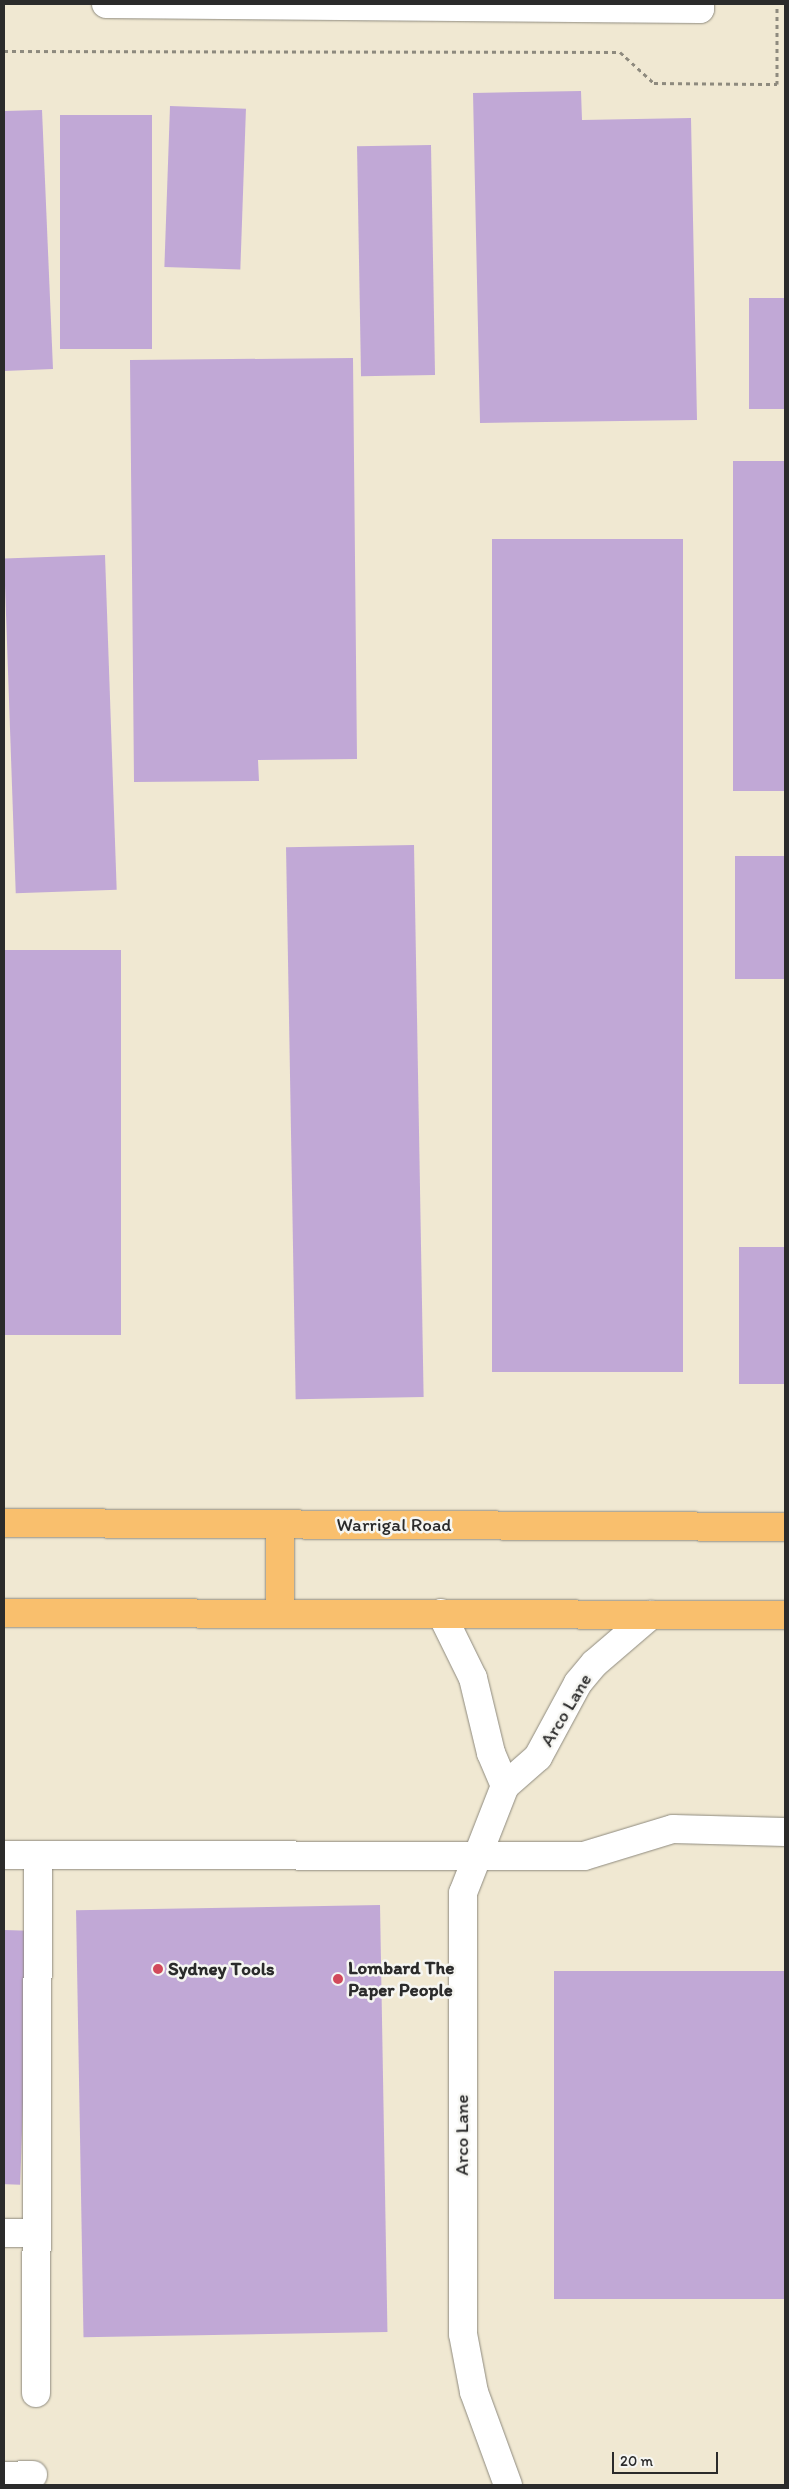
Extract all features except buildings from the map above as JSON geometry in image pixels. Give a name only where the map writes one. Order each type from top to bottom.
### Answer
[{"type":"highway","name":"Warrigal Road","points":[[4,1523],[785,1527]]},
{"type":"highway","points":[[280,1525],[280,1613]]},
{"type":"highway","points":[[4,1613],[785,1615]]},
{"type":"street","points":[[106,4],[700,6]]},
{"type":"street","points":[[441,1613],[473,1678],[490,1753],[505,1786]]},
{"type":"street","name":"Arco Lane","points":[[508,2485],[474,2392],[463,2334],[461,2303],[463,1893],[505,1786],[538,1757],[578,1683],[596,1663],[651,1615]]},
{"type":"street","points":[[4,1855],[38,1857],[478,1854],[584,1856],[673,1829],[785,1832]]},
{"type":"street","points":[[36,2393],[38,1857]]},
{"type":"street","points":[[4,2232],[36,2233]]},
{"type":"street","points":[[4,2476],[33,2475]]},
{"type":"path","points":[[4,51],[620,52],[654,83],[777,84],[777,4]]},
{"type":"place","name":"Sydney Tools","points":[[158,1969]]},
{"type":"place","name":"Lombard The Paper People","points":[[338,1979]]}]
